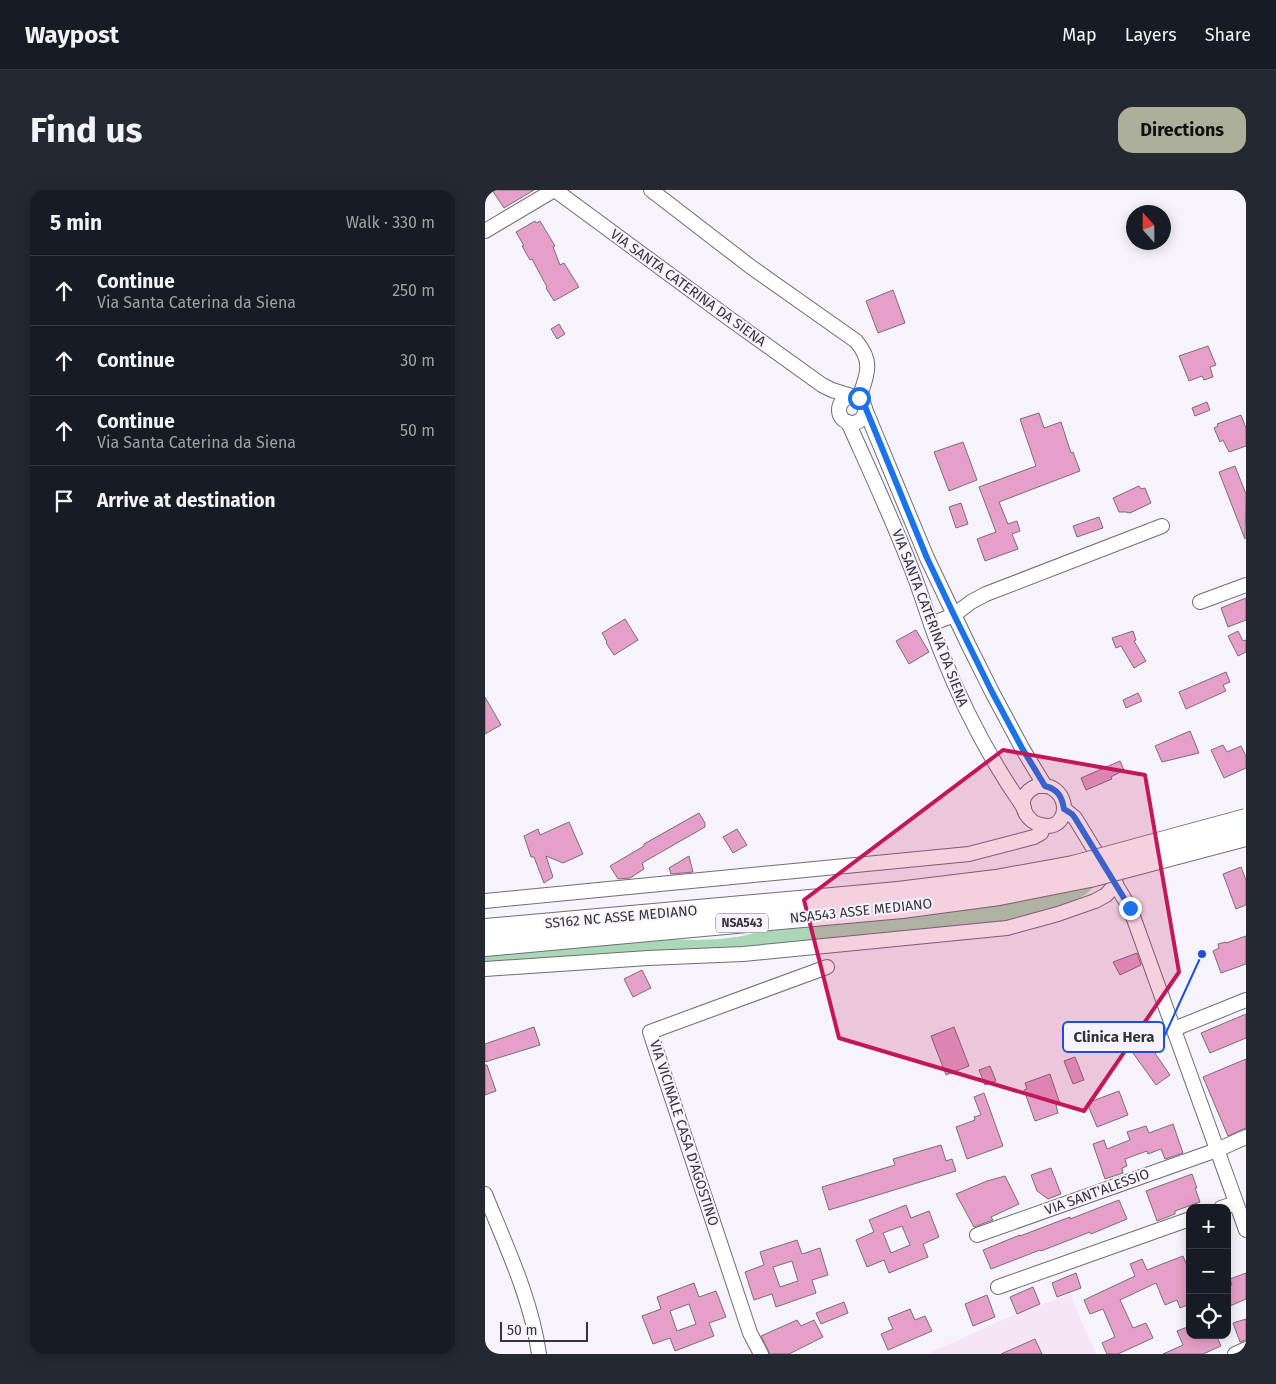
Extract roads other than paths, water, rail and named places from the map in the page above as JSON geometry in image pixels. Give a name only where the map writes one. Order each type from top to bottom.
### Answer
[{"type":"highway","name":"NSA543 ASSE MEDIANO","points":[[485,946],[902,908],[997,888],[1246,819]]},
{"type":"highway","name":"SS162 NC ASSE MEDIANO","points":[[485,929],[898,892],[997,888],[1090,877],[1246,836]]},
{"type":"street","points":[[485,231],[554,190]]},
{"type":"street","name":"VIA SANTA CATERINA DA SIENA","points":[[554,190],[822,385],[827,391],[839,408],[841,416],[848,422],[909,562],[931,624],[974,728],[997,769],[1024,808]]},
{"type":"street","points":[[651,190],[751,267],[856,342],[864,350],[867,360],[866,376],[858,401]]},
{"type":"street","points":[[822,385],[858,401],[865,413],[860,420],[852,423],[848,422]]},
{"type":"street","points":[[839,408],[843,400],[858,401]]},
{"type":"street","name":"VIA SANTA CATERINA DA SIENA","points":[[858,401],[887,460],[927,558],[954,615],[996,700],[1045,786]]},
{"type":"street","points":[[868,469],[887,460]]},
{"type":"street","points":[[931,624],[954,615],[971,602],[986,594],[1162,526]]},
{"type":"street","points":[[1200,602],[1246,585]]},
{"type":"street","points":[[1037,786],[1045,786],[1052,788],[1058,793],[1064,809],[1063,817],[1051,826],[1037,824],[1031,820],[1024,808],[1023,802],[1025,794],[1030,789],[1037,786]]},
{"type":"street","points":[[1064,809],[1075,818],[1130,908],[1246,1230]]},
{"type":"street","points":[[1058,822],[1075,825],[1082,830]]},
{"type":"street","points":[[485,901],[969,854],[1034,837],[1041,833],[1044,826]]},
{"type":"street","points":[[485,969],[648,958],[743,954],[1007,928],[1058,914],[1095,901],[1106,896],[1116,884]]},
{"type":"street","name":"VIA VICINALE CASA D'AGOSTINO","points":[[761,1354],[750,1332],[650,1032],[827,967]]},
{"type":"street","points":[[1174,1029],[1246,1000]]},
{"type":"street","name":"VIA SANT'ALESSIO","points":[[977,1235],[1246,1138]]},
{"type":"street","points":[[485,1194],[518,1276],[531,1318],[539,1354]]},
{"type":"street","points":[[1231,1204],[1235,1203]]},
{"type":"street","points":[[998,1287],[1186,1220]]},
{"type":"street","points":[[1235,1354],[1246,1349]]},
{"type":"place","name":"Clinica Hera","points":[[1202,954]]}]
